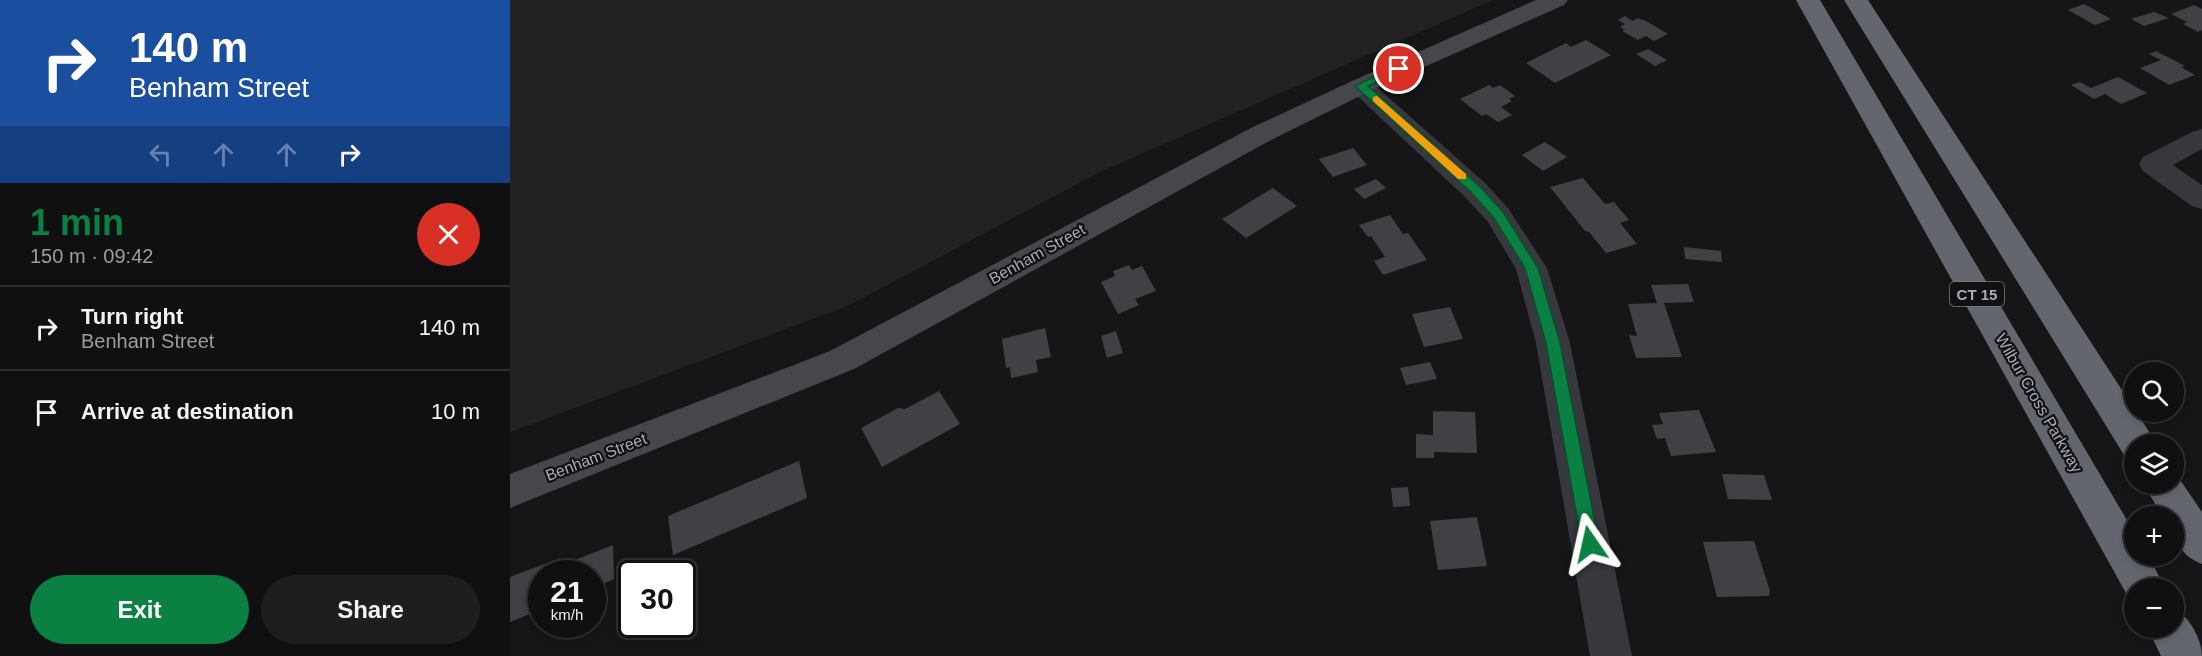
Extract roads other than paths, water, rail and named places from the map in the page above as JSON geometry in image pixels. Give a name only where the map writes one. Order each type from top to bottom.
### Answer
[{"type":"highway","name":"Wilbur Cross Parkway","points":[[1808,0],[2139,578]]},
{"type":"highway","points":[[1856,0],[2131,434]]},
{"type":"highway","points":[[2169,494],[2202,546]]},
{"type":"highway","points":[[2174,638],[2184,656]]},
{"type":"main road","name":"Benham Street","points":[[510,490],[842,360],[1178,177],[1361,86],[1556,0]]},
{"type":"street","points":[[1361,86],[1475,190],[1498,215],[1531,268],[1553,343],[1611,656]]},
{"type":"street","points":[[2202,138],[2153,164],[2202,199]]}]
